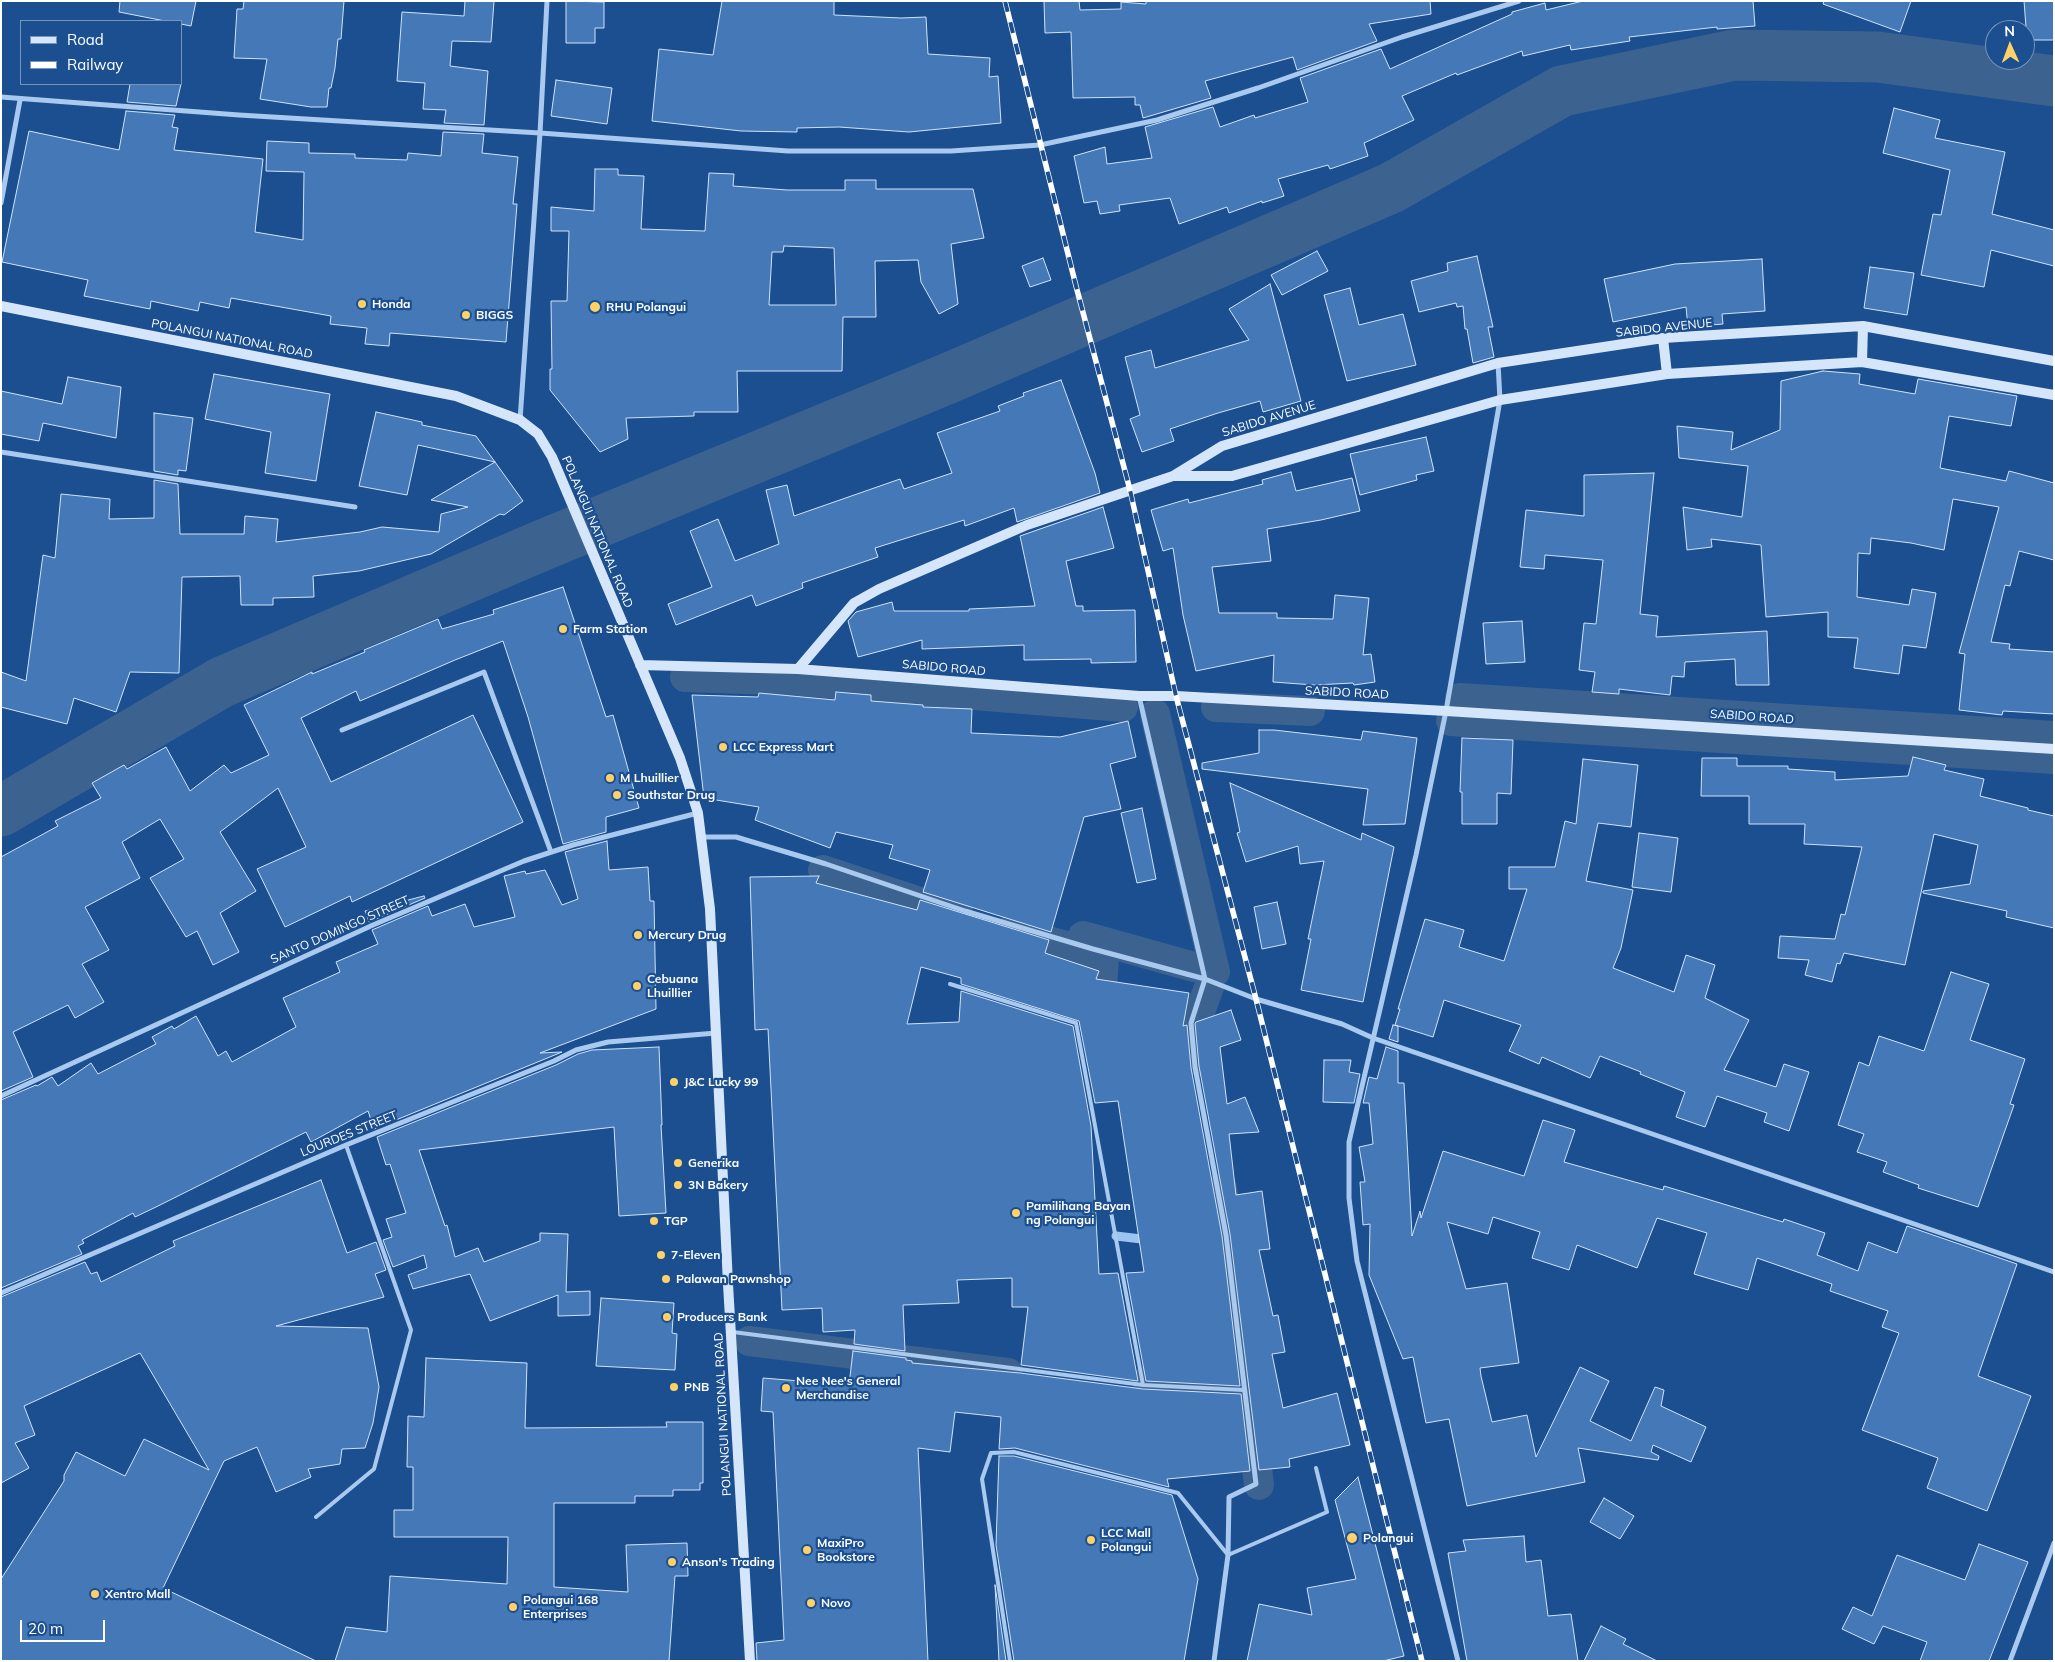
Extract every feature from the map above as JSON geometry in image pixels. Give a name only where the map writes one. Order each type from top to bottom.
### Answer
[{"type":"main road","name":"POLANGUI NATIONAL ROAD","points":[[1,306],[456,396],[520,420],[538,434],[552,456],[680,758],[698,813],[708,877],[710,909],[750,1661]]},
{"type":"main road","name":"SABIDO AVENUE","points":[[1173,476],[1222,446],[1498,363],[1663,338],[1863,326],[2054,361]]},
{"type":"main road","points":[[1862,362],[1863,326]]},
{"type":"main road","points":[[1663,338],[1667,374]]},
{"type":"main road","points":[[798,669],[854,603],[879,589],[1028,525],[1173,476],[1232,476],[1500,400],[1667,374],[1862,362],[2054,395]]},
{"type":"main road","name":"SABIDO ROAD","points":[[640,665],[798,669],[1139,696],[1176,696],[1446,710],[2054,750]]},
{"type":"street","points":[[520,420],[540,133],[547,1]]},
{"type":"street","points":[[1,98],[788,151],[950,151],[1040,145],[1157,120],[1258,88],[1402,36],[1519,1]]},
{"type":"street","points":[[1,203],[20,100]]},
{"type":"street","points":[[1458,1661],[1356,1252],[1349,1198],[1349,1142],[1416,855],[1446,710],[1500,400],[1498,363]]},
{"type":"street","points":[[1,452],[355,506]]},
{"type":"street","points":[[342,730],[484,672],[551,852]]},
{"type":"street","points":[[1139,696],[1205,979],[1191,1023],[1195,1067],[1226,1235],[1256,1484],[1229,1497],[1228,1554],[1214,1661]]},
{"type":"street","name":"SANTO DOMINGO STREET","points":[[1,1096],[373,925],[524,861],[698,813]]},
{"type":"street","points":[[701,837],[736,837],[826,864],[965,911],[1093,949],[1205,979],[1256,999],[1342,1024],[1373,1038],[2054,1272]]},
{"type":"street","name":"LOURDES STREET","points":[[1,1293],[346,1145],[554,1061],[576,1050],[608,1042],[716,1034]]},
{"type":"street","points":[[2010,1661],[2054,1544]]},
{"type":"lane","points":[[950,984],[1076,1023],[1143,1385]]},
{"type":"lane","points":[[316,1517],[374,1468],[411,1330],[346,1145]]},
{"type":"lane","points":[[731,1332],[1143,1385],[1244,1390]]},
{"type":"lane","points":[[1010,1661],[982,1479],[991,1453],[1014,1452],[1178,1492],[1228,1554],[1327,1512],[1316,1468]]},
{"type":"building","points":[[120,1],[196,1],[191,26],[182,24],[182,20],[160,20],[119,12]]},
{"type":"building","points":[[244,1],[344,1],[341,39],[338,39],[335,68],[331,88],[329,88],[327,107],[311,107],[260,99],[267,59],[234,58],[237,9],[243,9]]},
{"type":"building","points":[[465,1],[494,1],[491,42],[452,41],[450,66],[488,71],[484,125],[444,123],[446,110],[423,109],[425,83],[397,81],[402,12],[464,16]]},
{"type":"building","points":[[566,1],[604,2],[604,28],[595,28],[595,43],[566,43]]},
{"type":"building","points":[[722,1],[834,1],[834,15],[901,18],[926,17],[928,54],[990,58],[989,77],[998,76],[1001,123],[909,132],[839,127],[797,128],[797,132],[741,131],[652,121],[659,49],[713,55]]},
{"type":"building","points":[[1044,1],[1079,1],[1080,10],[1121,9],[1121,2],[1146,4],[1146,1],[1430,1],[1431,14],[1369,24],[1377,41],[1297,70],[1293,57],[1205,81],[1211,98],[1143,118],[1140,105],[1135,105],[1135,97],[1073,98],[1071,32],[1045,33]]},
{"type":"building","points":[[1583,1],[1753,1],[1755,26],[1717,29],[1717,27],[1629,37],[1630,41],[1571,50],[1570,45],[1523,56],[1522,51],[1457,75],[1456,73],[1402,96],[1414,120],[1364,143],[1368,156],[1330,169],[1328,165],[1278,179],[1284,196],[1262,203],[1262,201],[1229,213],[1227,207],[1179,224],[1170,198],[1119,205],[1120,211],[1100,214],[1097,201],[1084,203],[1074,156],[1105,147],[1107,164],[1152,158],[1145,127],[1213,107],[1220,127],[1254,115],[1255,118],[1308,102],[1300,78],[1381,49],[1390,69],[1512,14],[1512,12],[1545,3],[1546,10]]},
{"type":"building","points":[[1824,1],[1911,1],[1900,32],[1823,4]]},
{"type":"building","points":[[2024,1],[2054,1],[2054,40],[2035,40],[2035,20],[2025,20]]},
{"type":"building","points":[[556,80],[612,88],[607,124],[551,116]]},
{"type":"building","points":[[130,85],[181,85],[176,106],[127,102]]},
{"type":"building","points":[[1894,108],[1940,120],[1935,138],[2005,152],[1992,214],[2054,230],[2054,266],[1991,250],[1984,287],[1921,275],[1933,214],[1941,215],[1950,170],[1883,153]]},
{"type":"building","points":[[126,111],[175,115],[172,127],[178,128],[174,150],[263,159],[255,232],[303,240],[304,172],[266,171],[267,141],[309,143],[309,153],[355,154],[355,158],[407,160],[408,153],[441,156],[443,132],[484,134],[482,153],[518,157],[513,204],[517,204],[506,342],[390,333],[389,346],[365,344],[367,328],[330,324],[331,316],[231,298],[229,308],[200,302],[198,311],[151,301],[150,309],[84,296],[88,280],[2,262],[29,131],[119,150]]},
{"type":"building","points":[[595,169],[618,169],[618,175],[644,176],[641,229],[705,231],[709,173],[734,174],[733,186],[787,190],[845,190],[845,180],[876,180],[876,189],[973,189],[984,238],[951,244],[958,304],[939,314],[921,282],[918,260],[875,261],[876,317],[843,317],[842,371],[737,371],[738,412],[694,412],[694,416],[626,418],[628,439],[600,452],[550,390],[550,369],[552,369],[551,301],[567,301],[569,231],[551,231],[551,207],[594,211]],"holes":[[[784,246],[834,248],[836,305],[769,305],[772,252],[783,252]]]},
{"type":"building","points":[[1317,251],[1328,271],[1282,295],[1271,275]]},
{"type":"building","points":[[1477,256],[1493,327],[1488,327],[1494,357],[1473,363],[1467,329],[1465,329],[1463,306],[1457,307],[1456,303],[1419,312],[1411,281],[1448,271],[1447,263]]},
{"type":"building","points":[[1043,258],[1051,280],[1030,287],[1022,266]]},
{"type":"building","points":[[1762,259],[1765,311],[1722,314],[1723,324],[1688,327],[1686,307],[1613,322],[1604,279],[1675,264]]},
{"type":"building","points":[[1870,267],[1914,273],[1907,315],[1864,308]]},
{"type":"building","points":[[1270,284],[1301,401],[1263,412],[1260,401],[1218,413],[1170,429],[1174,441],[1142,452],[1130,419],[1140,415],[1125,357],[1151,350],[1155,368],[1249,340],[1229,309]]},
{"type":"building","points":[[1350,288],[1359,325],[1403,314],[1416,365],[1347,381],[1324,295]]},
{"type":"building","points":[[1823,371],[1860,374],[1859,384],[1915,394],[1918,379],[2017,396],[2011,426],[1949,416],[1940,468],[2006,481],[2009,471],[2054,483],[2054,560],[2019,551],[2010,586],[2005,585],[1991,642],[2010,644],[2009,649],[2054,652],[2054,714],[2003,711],[2002,715],[1959,710],[1965,654],[1959,653],[1999,507],[1953,499],[1944,550],[1911,543],[1871,538],[1870,554],[1858,553],[1857,597],[1909,605],[1912,589],[1936,593],[1926,648],[1903,645],[1899,674],[1854,668],[1858,638],[1828,637],[1828,612],[1766,617],[1761,545],[1711,539],[1712,547],[1687,550],[1683,507],[1742,517],[1748,466],[1679,458],[1677,426],[1733,432],[1731,450],[1780,430],[1781,381]]},
{"type":"building","points":[[214,374],[330,394],[316,481],[265,473],[271,432],[205,419]]},
{"type":"building","points":[[68,377],[121,387],[116,438],[43,423],[39,441],[1,434],[1,391],[62,404]]},
{"type":"building","points":[[1061,380],[1095,473],[1100,493],[1017,522],[1014,508],[965,526],[964,520],[875,548],[878,557],[802,583],[803,588],[756,606],[752,595],[676,625],[668,604],[712,587],[690,531],[718,519],[735,561],[779,544],[766,490],[787,485],[794,516],[900,479],[904,489],[952,473],[937,433],[1000,411],[998,406],[1024,396],[1023,393]]},
{"type":"building","points":[[376,412],[422,422],[422,425],[476,436],[495,462],[418,445],[407,495],[359,486]]},
{"type":"building","points":[[154,413],[193,418],[186,471],[178,470],[178,475],[154,471]]},
{"type":"building","points":[[1426,437],[1434,471],[1416,475],[1417,480],[1360,495],[1350,454]]},
{"type":"building","points":[[495,462],[523,501],[504,515],[500,514],[431,554],[359,571],[313,576],[314,597],[273,598],[273,605],[241,605],[240,576],[182,577],[179,673],[130,672],[116,712],[74,698],[67,724],[1,707],[1,672],[26,681],[43,555],[55,558],[61,494],[110,499],[109,519],[154,518],[154,480],[178,484],[180,534],[244,534],[245,516],[278,519],[276,542],[360,532],[382,527],[439,532],[441,514],[468,507],[431,500]]},
{"type":"building","points":[[1291,472],[1296,491],[1352,478],[1360,511],[1267,529],[1271,561],[1212,567],[1219,613],[1277,613],[1277,618],[1333,619],[1335,595],[1369,598],[1363,655],[1371,654],[1375,682],[1354,685],[1353,683],[1314,685],[1273,682],[1274,655],[1196,671],[1183,615],[1173,548],[1163,551],[1151,510],[1188,499],[1189,503],[1263,484],[1262,480]]},
{"type":"building","points":[[1654,473],[1640,614],[1658,616],[1656,637],[1767,631],[1769,685],[1736,685],[1735,659],[1685,662],[1684,677],[1672,676],[1670,695],[1619,689],[1619,694],[1592,692],[1595,672],[1579,670],[1584,623],[1596,624],[1603,560],[1545,555],[1544,569],[1520,567],[1526,510],[1584,516],[1584,475]]},
{"type":"building","points":[[1103,507],[1114,548],[1066,561],[1076,606],[1083,606],[1083,611],[1135,610],[1136,662],[1091,663],[1091,659],[1024,660],[1024,645],[922,649],[922,640],[858,657],[848,621],[856,612],[892,602],[894,611],[969,611],[969,609],[1035,606],[1020,536]]},
{"type":"building","points":[[563,587],[606,717],[613,715],[639,808],[606,817],[606,832],[563,844],[528,717],[503,641],[360,701],[356,691],[301,718],[331,782],[473,715],[523,822],[352,902],[350,896],[285,927],[257,869],[306,847],[278,788],[220,832],[256,891],[220,913],[239,952],[213,965],[197,931],[186,937],[150,878],[184,859],[160,819],[122,842],[140,878],[85,907],[109,950],[82,964],[104,1002],[75,1018],[68,1005],[13,1032],[33,1077],[1,1091],[1,857],[58,826],[55,821],[101,798],[92,783],[124,765],[127,769],[166,747],[190,791],[224,765],[231,773],[269,755],[244,705],[312,672],[312,674],[365,652],[364,650],[438,619],[442,629],[494,614],[493,610]]},
{"type":"building","points":[[1522,621],[1525,662],[1486,664],[1483,623]]},
{"type":"building","points":[[836,692],[871,695],[871,701],[923,705],[923,707],[972,709],[971,733],[1060,737],[1128,721],[1136,757],[1110,764],[1121,809],[1084,817],[1051,932],[923,892],[930,870],[889,858],[893,845],[836,832],[830,848],[755,820],[759,807],[704,798],[692,695],[758,697],[759,693],[835,700]]},
{"type":"building","points":[[1259,730],[1361,740],[1363,731],[1417,738],[1405,824],[1363,825],[1368,789],[1202,769],[1202,763],[1259,753]]},
{"type":"building","points":[[1462,738],[1513,740],[1511,794],[1497,793],[1497,824],[1462,824],[1462,792],[1460,792]]},
{"type":"building","points":[[1913,757],[1946,765],[1944,770],[1984,779],[1980,796],[2054,816],[2054,928],[2006,917],[2007,911],[1923,893],[1923,891],[1970,884],[1978,845],[1934,834],[1905,965],[1844,953],[1840,964],[1837,963],[1832,982],[1805,975],[1809,960],[1778,958],[1780,936],[1835,939],[1841,914],[1845,915],[1862,847],[1804,844],[1805,824],[1749,824],[1749,796],[1701,796],[1702,758],[1737,758],[1737,766],[1788,766],[1788,769],[1835,772],[1835,780],[1908,776]]},
{"type":"building","points":[[1583,759],[1638,765],[1631,827],[1598,823],[1586,881],[1633,890],[1621,948],[1613,968],[1674,992],[1686,955],[1715,965],[1705,998],[1749,1020],[1724,1070],[1776,1087],[1784,1064],[1809,1072],[1789,1131],[1764,1122],[1767,1113],[1717,1096],[1705,1127],[1676,1117],[1685,1092],[1600,1056],[1590,1078],[1542,1057],[1539,1064],[1509,1051],[1521,1025],[1444,1000],[1433,1037],[1395,1025],[1425,919],[1464,930],[1459,947],[1504,961],[1527,889],[1509,889],[1509,867],[1555,867],[1565,821],[1576,824]]},
{"type":"building","points":[[1230,783],[1361,840],[1362,833],[1394,847],[1363,1002],[1301,990],[1311,939],[1308,939],[1324,861],[1300,864],[1298,846],[1246,862],[1237,833],[1240,832]]},
{"type":"building","points":[[1142,808],[1156,879],[1137,883],[1121,813]]},
{"type":"building","points":[[1639,833],[1678,838],[1671,892],[1632,887]]},
{"type":"building","points":[[607,841],[609,870],[648,867],[650,901],[654,901],[656,1009],[540,1053],[562,1052],[374,1129],[368,1111],[311,1142],[306,1132],[135,1217],[133,1213],[82,1240],[84,1243],[78,1246],[82,1254],[1,1288],[1,1100],[37,1086],[52,1077],[58,1086],[91,1063],[98,1074],[156,1044],[152,1037],[172,1026],[174,1029],[196,1016],[218,1056],[226,1051],[232,1062],[296,1027],[283,998],[340,972],[336,962],[378,944],[372,930],[428,906],[432,916],[465,904],[474,927],[515,917],[504,876],[525,871],[526,874],[545,870],[562,905],[578,899],[565,852]]},
{"type":"building","name":"Pamilihang Bayan ng Polangui","points":[[819,876],[816,883],[917,910],[920,900],[1049,940],[1045,953],[1099,971],[1096,979],[1189,993],[1183,1026],[1187,1025],[1191,1068],[1222,1236],[1240,1386],[1146,1381],[1126,1273],[1144,1272],[1118,1101],[1095,1103],[1079,1021],[961,984],[961,978],[921,967],[907,1024],[959,1022],[961,991],[1073,1026],[1091,1126],[1099,1274],[1118,1273],[1138,1381],[1021,1365],[1028,1307],[1012,1307],[1012,1278],[957,1280],[959,1303],[903,1305],[905,1351],[854,1344],[855,1330],[823,1332],[822,1308],[782,1310],[768,1029],[755,1030],[750,877]]},
{"type":"building","points":[[424,896],[425,898],[369,922],[365,911]]},
{"type":"building","points":[[1277,902],[1286,944],[1262,949],[1254,907]]},
{"type":"building","points":[[1951,972],[1989,984],[1970,1040],[2025,1059],[2010,1104],[2014,1105],[1978,1207],[1918,1188],[1919,1185],[1883,1172],[1887,1162],[1857,1152],[1864,1134],[1838,1125],[1859,1062],[1869,1066],[1879,1036],[1924,1051]]},
{"type":"building","points":[[1231,1010],[1241,1040],[1220,1047],[1227,1104],[1245,1097],[1259,1132],[1229,1134],[1236,1195],[1262,1191],[1270,1249],[1259,1250],[1273,1316],[1278,1315],[1285,1352],[1272,1354],[1283,1408],[1337,1393],[1350,1445],[1289,1459],[1290,1467],[1259,1470],[1230,1234],[1199,1066],[1195,1023]]},
{"type":"building","points":[[1393,1025],[1398,1026],[1398,1042],[1389,1039]]},
{"type":"building","points":[[659,1047],[666,1213],[619,1216],[614,1127],[419,1150],[445,1226],[447,1225],[455,1257],[478,1248],[484,1262],[540,1241],[540,1233],[568,1234],[566,1292],[590,1291],[590,1315],[558,1316],[558,1295],[490,1321],[470,1274],[413,1289],[408,1275],[427,1268],[424,1255],[393,1267],[383,1240],[392,1237],[386,1219],[406,1213],[390,1164],[386,1165],[377,1137],[556,1065],[578,1054],[592,1050]]},
{"type":"building","points":[[1386,1047],[1398,1051],[1398,1083],[1404,1083],[1412,1236],[1420,1211],[1421,1218],[1443,1151],[1524,1176],[1543,1120],[1575,1130],[1564,1162],[1663,1190],[1664,1186],[1783,1222],[1784,1219],[1825,1233],[1817,1255],[1858,1271],[1868,1242],[1897,1253],[1907,1226],[2017,1264],[1978,1376],[2031,1396],[1987,1511],[1927,1488],[1938,1458],[1862,1430],[1899,1333],[1882,1327],[1888,1311],[1830,1291],[1832,1284],[1757,1258],[1748,1290],[1694,1274],[1707,1233],[1657,1218],[1637,1268],[1577,1245],[1569,1270],[1532,1258],[1540,1232],[1493,1217],[1488,1234],[1447,1222],[1466,1289],[1507,1283],[1519,1363],[1480,1368],[1481,1376],[1492,1422],[1527,1415],[1536,1457],[1580,1367],[1609,1381],[1590,1421],[1631,1441],[1655,1387],[1664,1390],[1661,1406],[1706,1427],[1691,1462],[1653,1445],[1651,1452],[1659,1456],[1658,1460],[1578,1448],[1585,1482],[1467,1506],[1449,1419],[1426,1423],[1413,1357],[1403,1359],[1369,1275],[1370,1224],[1363,1225],[1360,1182],[1365,1182],[1359,1147],[1373,1144],[1369,1103],[1363,1103],[1369,1077],[1377,1079]]},
{"type":"building","points":[[1324,1060],[1351,1060],[1349,1072],[1360,1074],[1354,1103],[1323,1102]]},
{"type":"building","points":[[321,1180],[347,1253],[376,1242],[386,1270],[375,1274],[384,1297],[276,1326],[368,1328],[379,1387],[373,1423],[365,1448],[342,1449],[340,1464],[308,1469],[311,1477],[276,1492],[257,1447],[224,1461],[163,1588],[316,1661],[1,1661],[1,1579],[64,1481],[64,1475],[76,1452],[125,1476],[144,1439],[209,1470],[140,1353],[24,1406],[35,1435],[15,1443],[29,1468],[1,1483],[1,1297],[85,1262],[91,1274],[97,1272],[101,1282],[175,1246],[173,1241]]},
{"type":"building","points":[[601,1298],[674,1303],[672,1333],[677,1334],[675,1370],[596,1366]]},
{"type":"building","points":[[853,1351],[906,1358],[906,1360],[912,1361],[912,1363],[1020,1373],[1143,1389],[1241,1394],[1250,1471],[1167,1479],[1169,1487],[1015,1448],[999,1449],[1001,1417],[955,1412],[950,1452],[918,1448],[928,1661],[757,1661],[756,1643],[784,1640],[773,1412],[761,1411],[763,1378],[849,1385]]},
{"type":"building","points":[[426,1358],[527,1363],[525,1428],[667,1427],[666,1422],[703,1422],[703,1483],[700,1483],[700,1490],[673,1490],[673,1496],[635,1496],[635,1503],[554,1503],[554,1587],[628,1592],[626,1545],[687,1543],[688,1576],[675,1576],[669,1661],[335,1661],[346,1627],[387,1632],[390,1576],[507,1584],[508,1537],[394,1537],[394,1510],[413,1510],[413,1467],[407,1467],[408,1416],[424,1417]]},
{"type":"building","name":"LCC Mall Polangui","points":[[999,1456],[1014,1456],[1172,1495],[1198,1579],[1184,1661],[1014,1661],[996,1545]]},
{"type":"building","points":[[1358,1477],[1404,1656],[1383,1661],[1247,1661],[1259,1604],[1312,1615],[1307,1588],[1356,1579],[1335,1500]]},
{"type":"building","points":[[1604,1498],[1634,1516],[1620,1539],[1590,1522]]},
{"type":"building","points":[[1524,1536],[1526,1562],[1541,1560],[1548,1616],[1571,1614],[1578,1661],[1467,1661],[1448,1553],[1466,1551],[1463,1540]]},
{"type":"building","points":[[1979,1544],[2028,1562],[1989,1661],[1920,1661],[1927,1642],[1883,1626],[1874,1644],[1842,1629],[1853,1607],[1872,1616],[1897,1555],[1965,1580]]},
{"type":"building","points":[[995,1585],[1006,1661],[999,1661]]},
{"type":"building","points":[[1601,1626],[1626,1639],[1623,1644],[1657,1661],[1584,1661]]},
{"type":"waterway","points":[[1,811],[222,682],[543,545],[949,378],[1391,188],[1562,91],[1734,55],[1878,57],[2054,81]]},
{"type":"waterway","points":[[685,677],[800,681],[1123,707]]},
{"type":"waterway","points":[[1460,698],[2054,736]]},
{"type":"waterway","points":[[1216,707],[1310,711]]},
{"type":"waterway","points":[[1155,714],[1215,972]]},
{"type":"waterway","points":[[1451,721],[2054,759]]},
{"type":"waterway","points":[[823,870],[959,915]]},
{"type":"waterway","points":[[1010,930],[1104,957],[1100,1021]]},
{"type":"waterway","points":[[1083,936],[1194,967]]},
{"type":"waterway","points":[[1200,1061],[1196,1023],[1209,987]]},
{"type":"waterway","points":[[1222,1188],[1231,1239],[1259,1485]]},
{"type":"waterway","points":[[1116,1236],[1150,1240]]},
{"type":"waterway","points":[[749,1341],[1008,1373]]},
{"type":"waterway","points":[[1147,1381],[1234,1385]]},
{"type":"railway","points":[[1005,1],[1076,286],[1130,490],[1176,696],[1256,999],[1422,1661]]},
{"type":"place","name":"Honda","points":[[362,304]]},
{"type":"place","name":"RHU Polangui","points":[[595,307]]},
{"type":"place","name":"BIGGS","points":[[466,315]]},
{"type":"place","name":"Farm Station","points":[[563,629]]},
{"type":"place","name":"LCC Express Mart","points":[[723,747]]},
{"type":"place","name":"M Lhuillier","points":[[610,778]]},
{"type":"place","name":"Southstar Drug","points":[[617,795]]},
{"type":"place","name":"Mercury Drug","points":[[638,935]]},
{"type":"place","name":"Cebuana Lhuillier","points":[[637,986]]},
{"type":"place","name":"J&C Lucky 99","points":[[674,1082]]},
{"type":"place","name":"Generika","points":[[678,1163]]},
{"type":"place","name":"3N Bakery","points":[[678,1185]]},
{"type":"place","name":"Pamilihang Bayan ng Polangui","points":[[1016,1213]]},
{"type":"place","name":"TGP","points":[[654,1221]]},
{"type":"place","name":"7-Eleven","points":[[661,1255]]},
{"type":"place","name":"Palawan Pawnshop","points":[[666,1279]]},
{"type":"place","name":"Producers Bank","points":[[667,1317]]},
{"type":"place","name":"PNB","points":[[674,1387]]},
{"type":"place","name":"Nee Nee's General Merchandise","points":[[786,1388]]},
{"type":"place","name":"Polangui","points":[[1352,1538]]},
{"type":"place","name":"LCC Mall Polangui","points":[[1091,1540]]},
{"type":"place","name":"MaxiPro Bookstore","points":[[807,1550]]},
{"type":"place","name":"Anson's Trading","points":[[672,1562]]},
{"type":"place","name":"Xentro Mall","points":[[95,1594]]},
{"type":"place","name":"Novo","points":[[811,1603]]},
{"type":"place","name":"Polangui 168 Enterprises","points":[[513,1607]]}]
